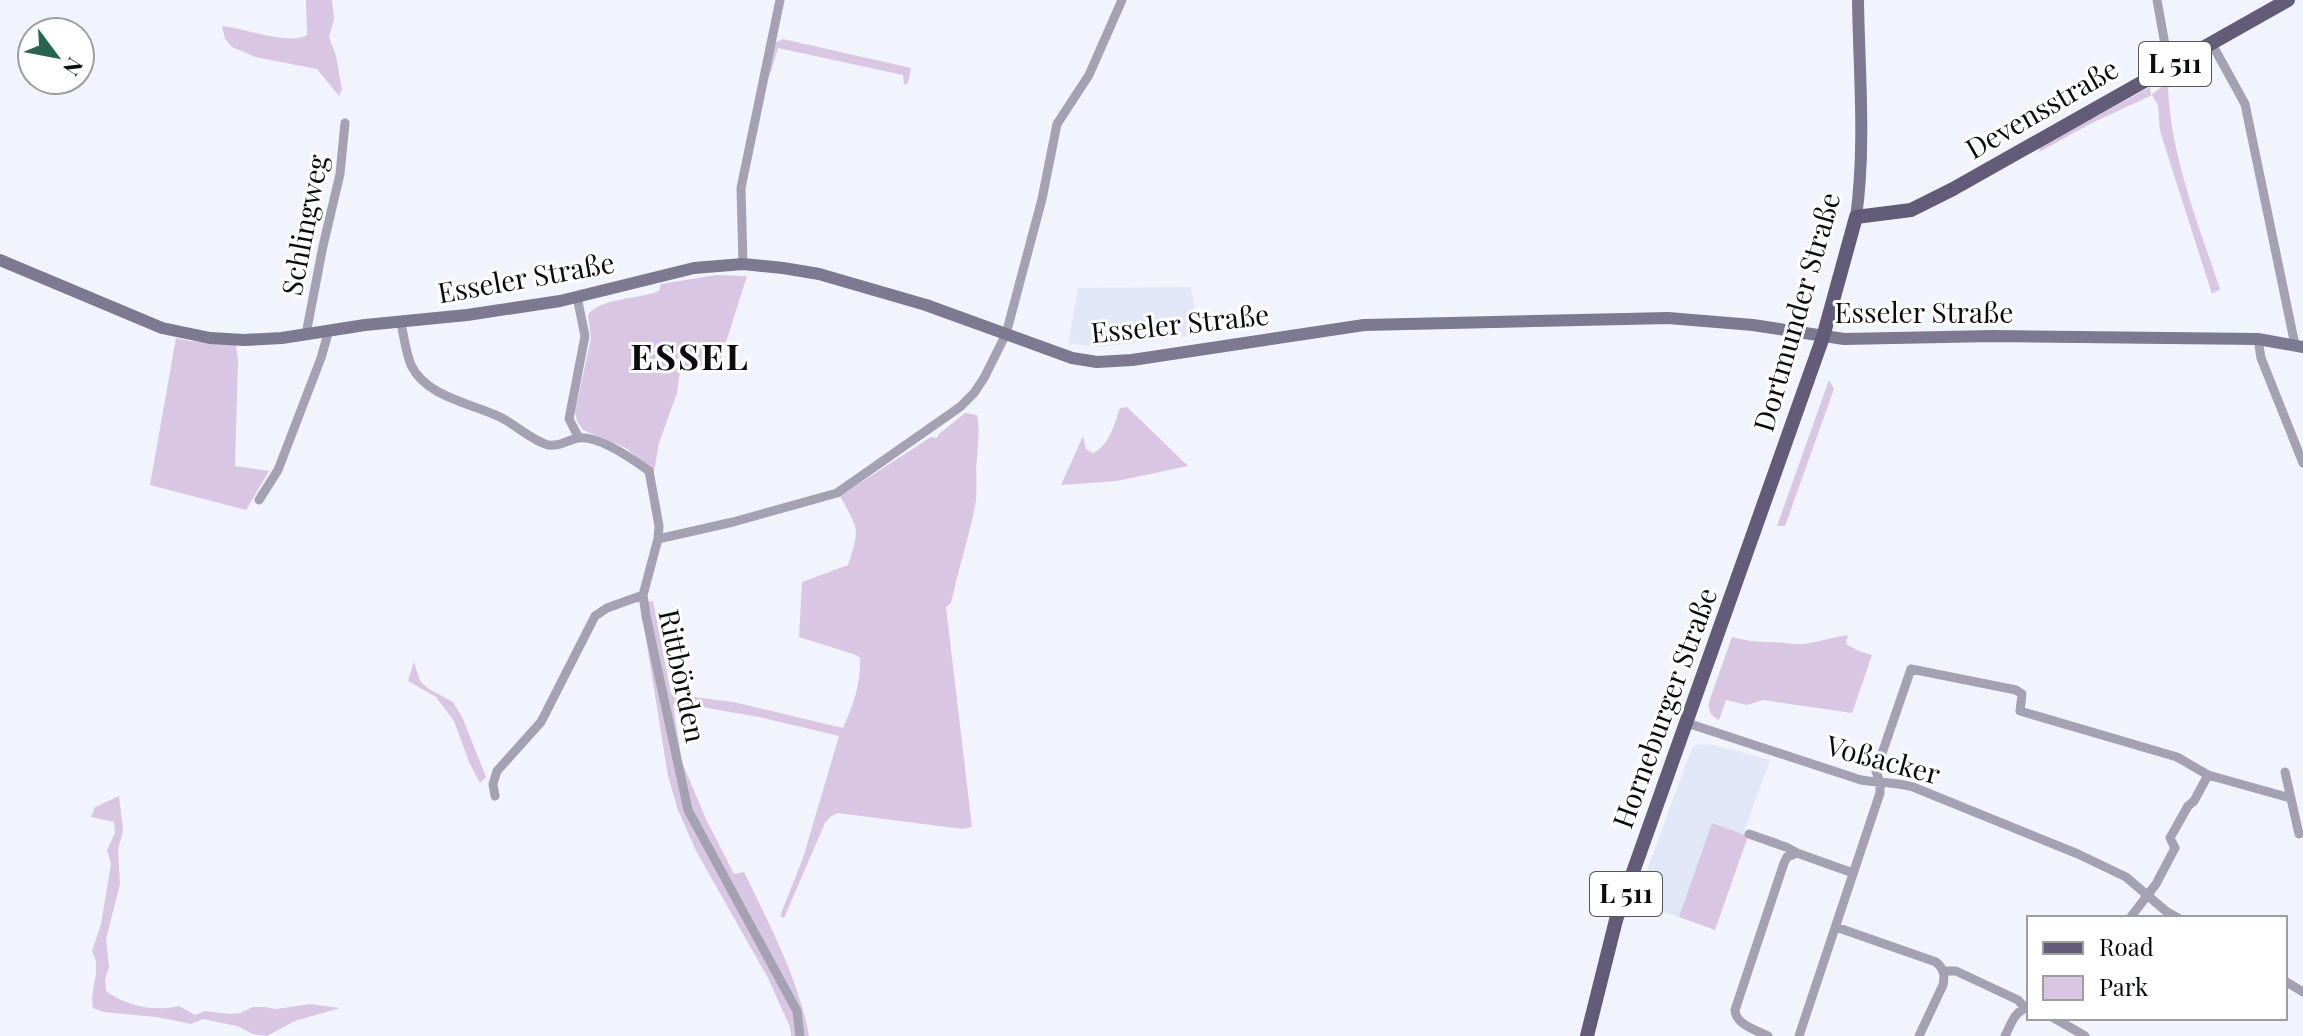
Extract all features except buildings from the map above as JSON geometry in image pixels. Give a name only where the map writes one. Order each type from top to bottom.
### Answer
[{"type":"main road","name":"Dortmunder Straße","points":[[1769,492],[1823,337],[1856,217],[1861,151],[1858,0]]},
{"type":"main road","name":"Devensstraße","points":[[1856,217],[1911,210],[1925,203],[2288,0]]},
{"type":"main road","name":"Esseler Straße","points":[[0,260],[162,328],[210,338],[244,340],[481,313],[577,297],[680,271],[743,264],[819,274],[926,305],[1072,358],[1097,362],[1132,360],[1364,325],[1668,318],[1753,325],[1844,339],[1993,336],[2258,339],[2299,346]]},
{"type":"main road","name":"Horneburger Straße","points":[[1587,1036],[1616,920],[1769,492]]},
{"type":"street","points":[[743,264],[741,188],[780,0]]},
{"type":"street","points":[[658,539],[837,493],[960,407],[974,393],[1006,334],[1042,199],[1057,124],[1089,75],[1122,0]]},
{"type":"street","points":[[2157,0],[2169,67]]},
{"type":"street","points":[[2212,44],[2245,104],[2299,346]]},
{"type":"street","name":"Schlingweg","points":[[306,334],[340,174],[345,123]]},
{"type":"street","points":[[577,297],[585,336],[569,419],[579,438]]},
{"type":"street","name":"Rittbörden","points":[[401,323],[411,365],[419,378],[432,389],[503,418],[549,445],[562,445],[579,438],[623,452],[649,471],[659,526],[643,595],[688,810],[797,1011],[800,1036]]},
{"type":"street","points":[[259,500],[283,458],[329,330]]},
{"type":"street","points":[[2258,339],[2261,358],[2303,463]]},
{"type":"street","points":[[495,796],[493,784],[497,771],[541,722],[595,616],[607,608],[643,595]]},
{"type":"street","points":[[1799,1036],[1880,793],[1876,771],[1911,669],[2016,690],[2022,694],[2020,711],[2177,757],[2208,775],[2290,798]]},
{"type":"street","name":"Voßacker","points":[[1687,723],[1861,780],[1913,787],[2078,854],[2126,877],[2174,916]]},
{"type":"street","points":[[2285,772],[2299,834]]},
{"type":"street","points":[[2132,916],[2156,884],[2175,848],[2170,838],[2208,775]]},
{"type":"street","points":[[1749,834],[1853,873]]},
{"type":"street","points":[[1761,1035],[1737,1019],[1735,1010],[1784,863],[1787,857],[1797,853]]},
{"type":"street","points":[[1836,927],[1936,962],[1944,971],[1943,985],[1919,1036]]},
{"type":"street","points":[[1944,971],[1956,971],[2018,1000],[2027,1008],[2014,1017],[2005,1036]]},
{"type":"street","points":[[2066,1021],[2085,1036]]},
{"type":"shaded area","points":[[1191,287],[1199,335],[1099,347],[1068,343],[1078,288]]},
{"type":"shaded area","points":[[1700,744],[1770,760],[1743,834],[1712,824],[1679,917],[1635,903],[1690,753],[1693,747]]},
{"type":"green space","points":[[306,0],[332,0],[334,19],[329,37],[342,90],[339,96],[317,69],[255,57],[232,47],[225,39],[222,26],[278,38],[307,35]]},
{"type":"green space","points":[[783,39],[911,68],[908,83],[904,85],[903,75],[778,48],[766,80],[774,43]]},
{"type":"green space","points":[[2180,73],[2168,88],[2170,114],[2187,190],[2220,289],[2212,294],[2160,131],[2158,105],[2152,95],[2039,152],[2040,147],[2150,87],[2151,95]]},
{"type":"green space","points":[[716,275],[747,276],[720,361],[717,365],[680,371],[677,393],[659,443],[654,472],[626,448],[583,430],[577,421],[575,412],[591,338],[588,315],[601,305],[659,291],[661,284]]},
{"type":"green space","points":[[176,338],[236,345],[235,466],[269,471],[246,510],[150,485]]},
{"type":"green space","points":[[1829,380],[1834,389],[1785,526],[1777,526]]},
{"type":"green space","points":[[1127,407],[1188,466],[1117,481],[1061,485],[1083,436],[1086,449],[1093,453],[1104,445],[1111,434],[1120,408]]},
{"type":"green space","points":[[965,413],[977,415],[978,421],[976,501],[951,603],[946,607],[972,827],[962,829],[838,813],[825,823],[784,918],[780,916],[803,858],[839,736],[759,717],[673,705],[682,762],[706,819],[734,874],[744,872],[798,994],[809,1036],[791,1036],[768,978],[696,851],[678,810],[668,776],[640,602],[653,601],[671,694],[733,702],[843,728],[856,694],[860,658],[799,637],[802,582],[848,565],[856,529],[840,496],[931,437],[937,438]]},
{"type":"green space","points":[[1848,635],[1846,644],[1872,655],[1852,713],[1763,700],[1747,705],[1726,700],[1719,720],[1711,713],[1709,702],[1732,637],[1800,644]]},
{"type":"green space","points":[[414,662],[420,681],[453,702],[463,719],[486,777],[480,783],[454,721],[436,697],[408,681]]},
{"type":"green space","points":[[119,796],[123,830],[118,850],[120,884],[106,939],[109,967],[105,979],[106,991],[131,1004],[150,1008],[179,1006],[195,1015],[205,1011],[231,1014],[253,1007],[276,1009],[310,1004],[340,1008],[295,1021],[267,1036],[203,1019],[191,1024],[93,1008],[96,965],[92,951],[101,924],[111,864],[107,850],[115,833],[114,822],[91,817],[95,807]]},
{"type":"green space","points":[[1712,823],[1748,836],[1715,930],[1679,917]]},
{"type":"district","name":"ESSEL","points":[[690,357]]}]
